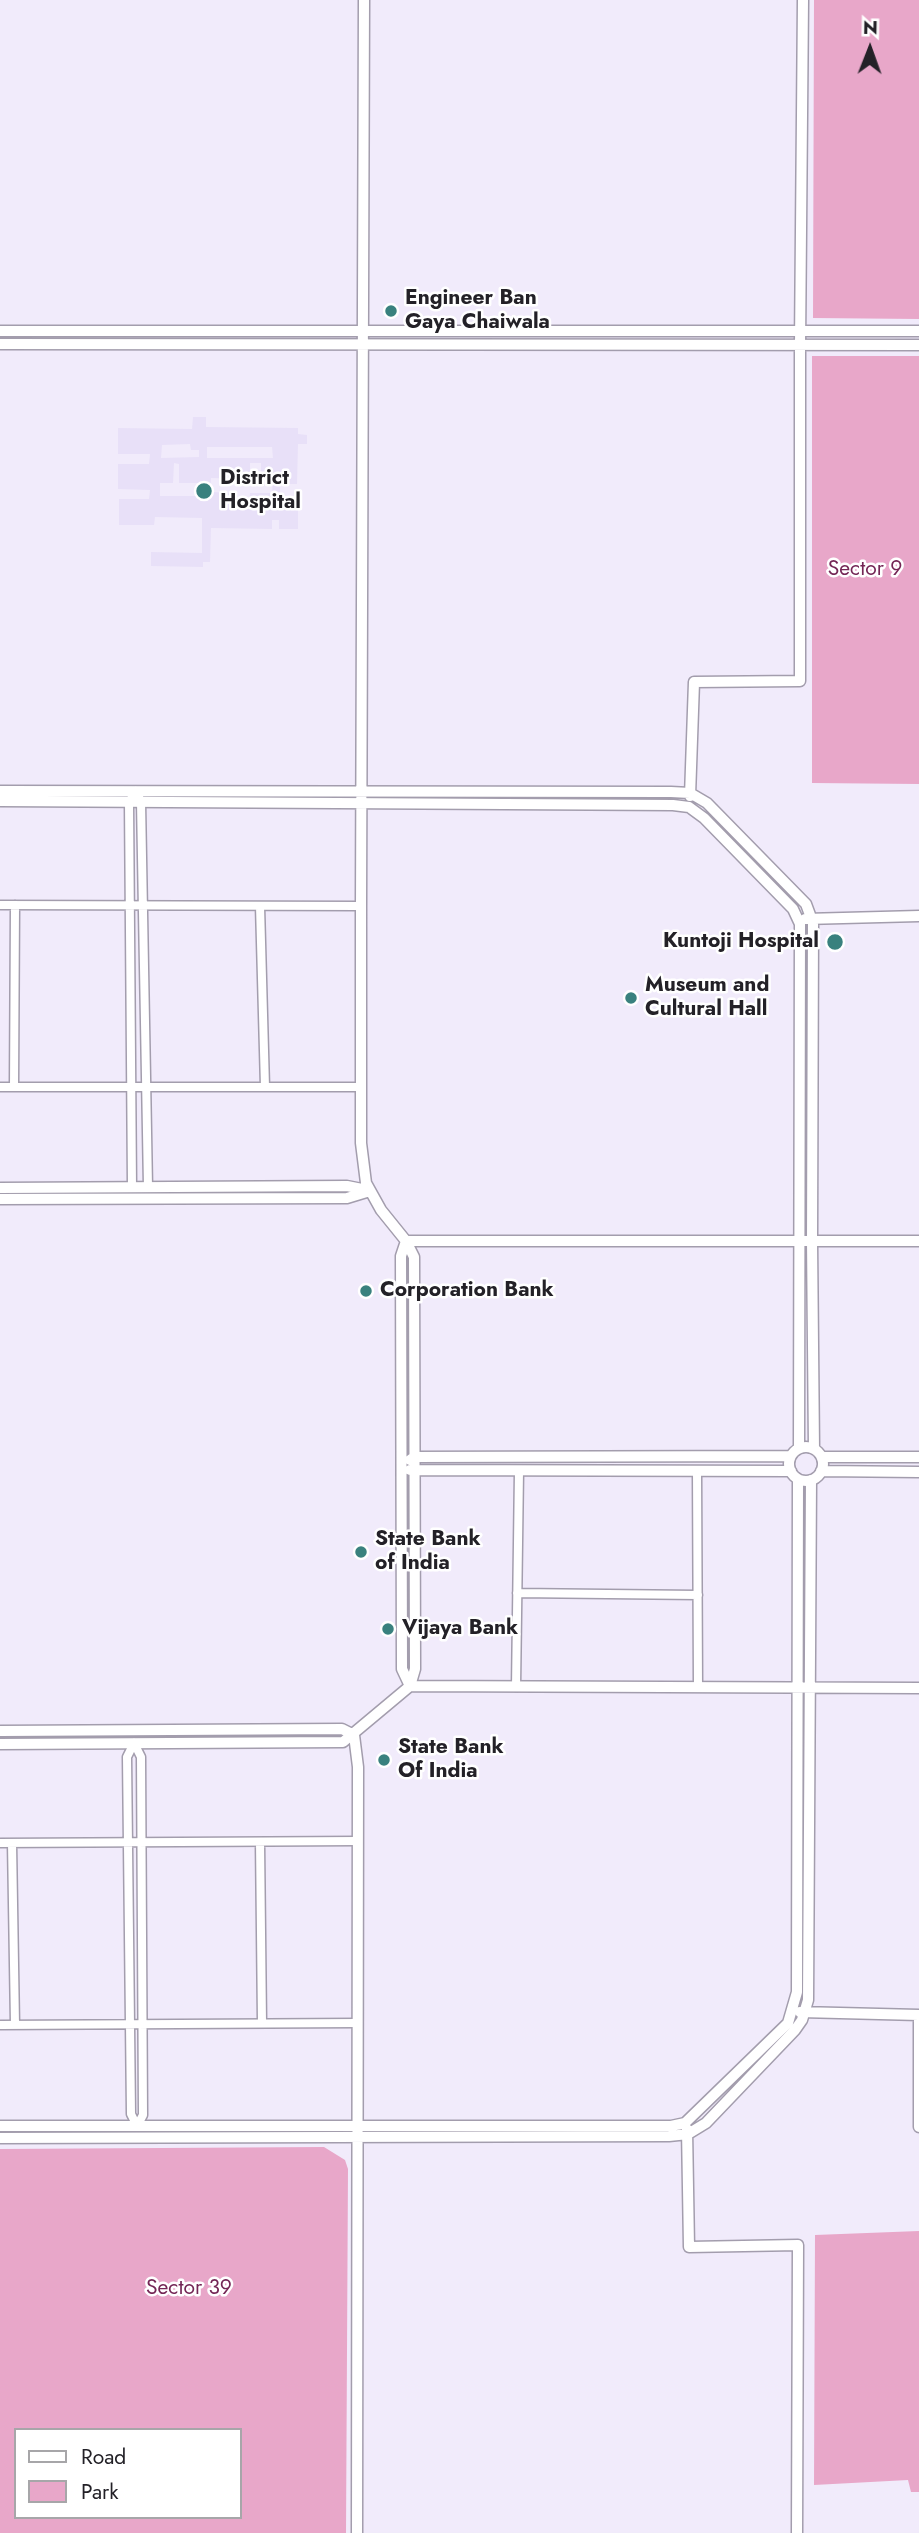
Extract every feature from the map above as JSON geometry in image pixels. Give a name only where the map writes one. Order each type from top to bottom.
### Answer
[{"type":"street","points":[[0,1744],[343,1742],[410,1686],[415,1669],[414,1256],[406,1241],[381,1210],[366,1183],[361,1143],[364,0]]},
{"type":"street","points":[[689,807],[694,682],[800,681],[803,0]]},
{"type":"street","points":[[0,331],[919,331]]},
{"type":"street","points":[[0,344],[919,345]]},
{"type":"street","points":[[0,791],[690,793],[707,803],[806,904],[811,919],[814,1449],[822,1457],[919,1457]]},
{"type":"street","points":[[132,1187],[129,802],[136,791]]},
{"type":"street","points":[[136,791],[141,802],[148,1187]]},
{"type":"street","points":[[0,801],[689,807],[704,818],[783,900],[800,924],[799,1241],[794,1475],[799,2012],[795,2031],[706,2123],[669,2136],[0,2126]]},
{"type":"street","points":[[0,905],[361,906]]},
{"type":"street","points":[[14,1087],[15,905]]},
{"type":"street","points":[[260,906],[265,1087]]},
{"type":"street","points":[[797,919],[919,916]]},
{"type":"street","points":[[0,1087],[361,1087]]},
{"type":"street","points":[[0,1188],[347,1186],[370,1191]]},
{"type":"street","points":[[0,1199],[347,1198],[370,1191]]},
{"type":"street","points":[[406,1241],[919,1241]]},
{"type":"street","points":[[406,1241],[401,1255],[402,1669],[410,1686]]},
{"type":"street","points":[[401,1466],[414,1457],[795,1452],[814,1449]]},
{"type":"street","points":[[821,1471],[822,1457]]},
{"type":"street","points":[[401,1466],[414,1471],[697,1471],[794,1475],[811,1480]]},
{"type":"street","points":[[516,1687],[519,1471]]},
{"type":"street","points":[[697,1471],[698,1687]]},
{"type":"street","points":[[799,2012],[807,2000],[811,1480],[821,1471],[919,1472]]},
{"type":"street","points":[[517,1593],[698,1595]]},
{"type":"street","points":[[410,1686],[919,1688]]},
{"type":"street","points":[[0,1731],[342,1729],[354,1735]]},
{"type":"street","points":[[354,1735],[358,1766],[357,2533]]},
{"type":"street","points":[[134,1743],[127,1757],[131,2114],[137,2126]]},
{"type":"street","points":[[134,1743],[141,1756],[142,1842],[143,2115],[137,2126]]},
{"type":"street","points":[[0,1843],[358,1841]]},
{"type":"street","points":[[260,1842],[262,2024]]},
{"type":"street","points":[[12,1843],[15,2025]]},
{"type":"street","points":[[799,2012],[919,2015],[919,2126]]},
{"type":"street","points":[[0,2025],[358,2023]]},
{"type":"street","points":[[687,2128],[689,2246],[797,2245],[797,2533]]},
{"type":"street","points":[[0,2138],[358,2132]]},
{"type":"shaded area","name":"District Hospital","points":[[193,417],[206,417],[206,427],[298,428],[298,434],[307,435],[307,444],[298,444],[297,484],[280,484],[280,507],[298,507],[298,529],[279,529],[279,520],[272,520],[272,529],[211,528],[210,562],[203,562],[203,567],[151,566],[151,552],[202,553],[202,518],[155,517],[154,525],[119,525],[119,499],[149,499],[150,490],[118,489],[118,464],[149,464],[150,454],[118,454],[118,428],[192,429]],"holes":[[[190,444],[191,450],[199,450],[199,457],[161,458],[162,445]],[[207,447],[272,447],[273,458],[207,458]],[[174,463],[179,464],[179,483],[198,483],[198,496],[160,496],[160,483],[173,483]],[[250,463],[261,463],[261,478],[273,479],[272,493],[250,493],[249,503],[238,503],[238,493],[210,492],[211,478],[250,479]]]},
{"type":"green space","points":[[814,0],[919,0],[919,319],[813,318]]},
{"type":"green space","name":"Sector 9","points":[[812,356],[919,356],[919,784],[812,783]]},
{"type":"green space","name":"Sector 39","points":[[324,2147],[345,2160],[348,2169],[346,2533],[0,2533],[0,2149]]},
{"type":"green space","points":[[919,2231],[919,2492],[911,2492],[908,2480],[814,2485],[815,2235]]},
{"type":"place","name":"Engineer Ban Gaya Chaiwala","points":[[391,311]]},
{"type":"place","name":"District Hospital","points":[[204,491]]},
{"type":"place","name":"Kuntoji Hospital","points":[[835,942]]},
{"type":"place","name":"Museum and Cultural Hall","points":[[631,998]]},
{"type":"place","name":"Corporation Bank","points":[[366,1291]]},
{"type":"place","name":"State Bank of India","points":[[361,1552]]},
{"type":"place","name":"Vijaya Bank","points":[[388,1629]]},
{"type":"place","name":"State Bank Of India","points":[[384,1760]]}]
